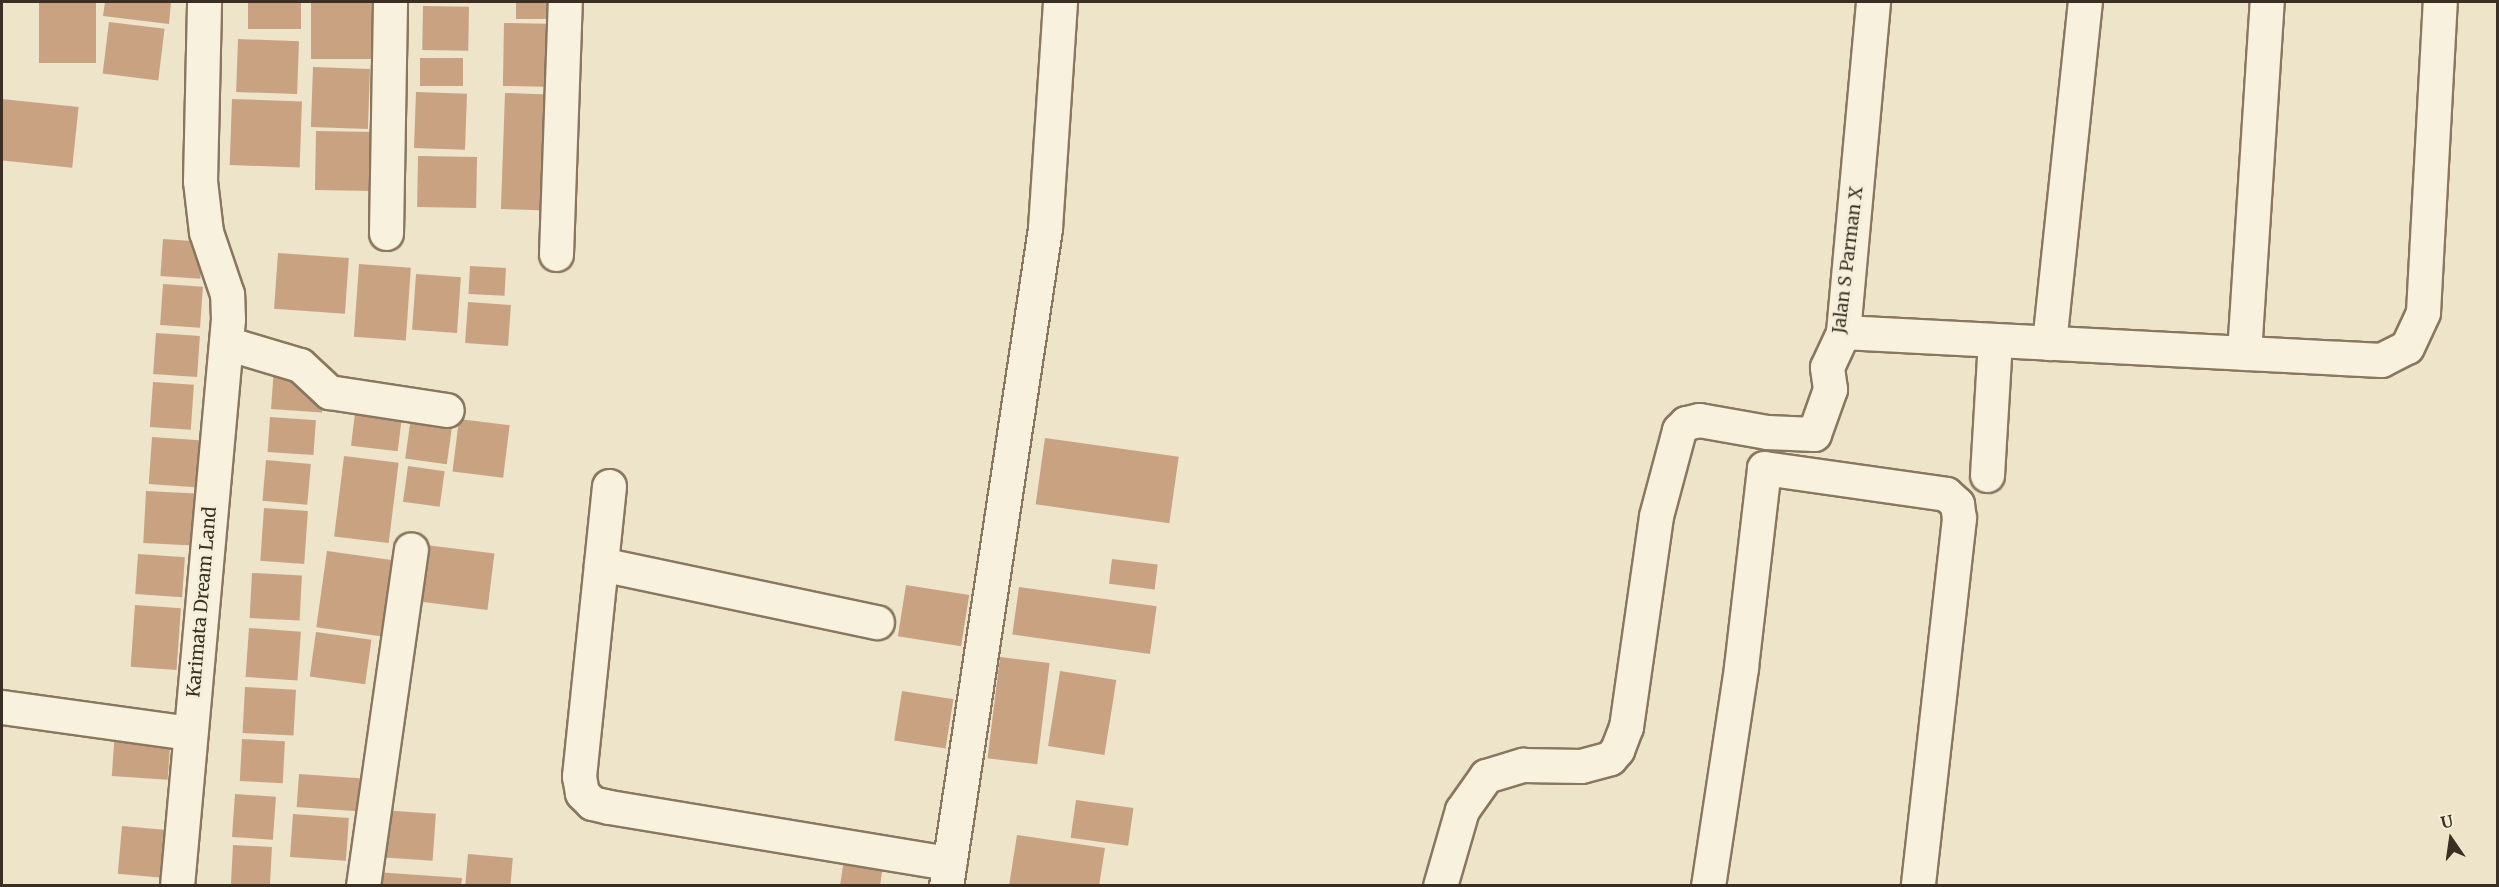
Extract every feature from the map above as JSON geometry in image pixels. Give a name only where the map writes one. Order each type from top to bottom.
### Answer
[{"type":"street","name":"Karimata Dream Land","points":[[177,885],[227,331],[227,294],[206,232],[200,182],[204,2]]},
{"type":"street","points":[[386,233],[390,2]]},
{"type":"street","points":[[556,254],[565,2]]},
{"type":"street","points":[[609,486],[579,777],[582,793],[592,803],[947,874],[1045,228],[1059,2]]},
{"type":"street","name":"Jalan S Parman X","points":[[1440,885],[1462,810],[1486,776],[1523,765],[1581,766],[1610,758],[1617,750],[1626,726],[1656,516],[1674,440],[1686,423],[1699,420],[1767,432],[1814,434],[1830,389],[1827,367],[1843,332],[1873,2]]},
{"type":"street","points":[[2049,343],[2085,2]]},
{"type":"street","points":[[2244,353],[2267,2]]},
{"type":"street","points":[[1843,332],[2381,360],[2407,347],[2423,312],[2440,2]]},
{"type":"street","points":[[227,331],[300,365],[329,392],[447,410]]},
{"type":"street","points":[[1987,475],[1995,340]]},
{"type":"street","points":[[1708,885],[1741,668],[1764,468],[1946,494],[1957,504],[1959,518],[1918,885]]},
{"type":"street","points":[[363,885],[411,549]]},
{"type":"street","points":[[602,564],[877,622]]},
{"type":"street","points":[[2,707],[190,733]]},
{"type":"building","points":[[39,2],[96,2],[96,63],[39,63]]},
{"type":"building","points":[[105,2],[171,2],[169,24],[103,16]]},
{"type":"building","points":[[248,2],[301,2],[301,29],[248,29]]},
{"type":"building","points":[[311,2],[376,2],[376,59],[311,59]]},
{"type":"building","points":[[516,2],[578,2],[578,19],[516,19]]},
{"type":"building","points":[[423,6],[469,7],[468,51],[422,50]]},
{"type":"building","points":[[109,22],[165,29],[158,80],[103,74]]},
{"type":"building","points":[[504,23],[560,24],[559,87],[503,86]]},
{"type":"building","points":[[238,39],[299,41],[297,94],[236,92]]},
{"type":"building","points":[[420,58],[463,58],[463,86],[420,86]]},
{"type":"building","points":[[313,67],[370,69],[368,129],[311,127]]},
{"type":"building","points":[[416,92],[467,94],[465,150],[414,148]]},
{"type":"building","points":[[505,93],[567,95],[563,211],[501,209]]},
{"type":"building","points":[[2,99],[79,107],[72,168],[2,160]]},
{"type":"building","points":[[232,99],[302,101],[300,167],[230,165]]},
{"type":"building","points":[[316,131],[375,132],[374,191],[315,190]]},
{"type":"building","points":[[418,156],[477,157],[476,208],[417,207]]},
{"type":"building","points":[[163,239],[203,242],[200,279],[160,276]]},
{"type":"building","points":[[278,253],[349,258],[345,314],[274,309]]},
{"type":"building","points":[[359,264],[411,268],[406,340],[354,337]]},
{"type":"building","points":[[470,266],[506,268],[504,296],[469,294]]},
{"type":"building","points":[[416,274],[461,277],[457,333],[412,330]]},
{"type":"building","points":[[163,284],[203,287],[200,328],[160,325]]},
{"type":"building","points":[[468,302],[511,305],[508,346],[465,343]]},
{"type":"building","points":[[156,333],[200,336],[197,377],[153,374]]},
{"type":"building","points":[[274,367],[325,371],[322,412],[271,409]]},
{"type":"building","points":[[153,382],[194,385],[191,430],[150,427]]},
{"type":"building","points":[[357,397],[404,403],[398,451],[351,446]]},
{"type":"building","points":[[412,410],[454,416],[447,464],[405,459]]},
{"type":"building","points":[[270,417],[316,420],[313,455],[268,452]]},
{"type":"building","points":[[459,419],[510,425],[503,478],[453,472]]},
{"type":"building","points":[[152,437],[199,440],[196,487],[149,484]]},
{"type":"building","points":[[1045,438],[1179,457],[1169,523],[1036,504]]},
{"type":"building","points":[[344,456],[399,463],[389,543],[334,536]]},
{"type":"building","points":[[266,460],[311,464],[307,505],[262,501]]},
{"type":"building","points":[[408,466],[445,471],[440,507],[403,502]]},
{"type":"building","points":[[146,491],[196,494],[193,546],[143,543]]},
{"type":"building","points":[[264,508],[308,511],[304,564],[260,561]]},
{"type":"building","points":[[418,544],[494,553],[487,610],[411,601]]},
{"type":"building","points":[[327,551],[393,560],[383,637],[316,627]]},
{"type":"building","points":[[138,554],[185,557],[182,597],[135,594]]},
{"type":"building","points":[[1112,559],[1158,565],[1155,589],[1109,584]]},
{"type":"building","points":[[252,573],[302,576],[300,621],[250,618]]},
{"type":"building","points":[[906,585],[969,595],[961,646],[898,636]]},
{"type":"building","points":[[1019,587],[1157,606],[1150,654],[1012,635]]},
{"type":"building","points":[[135,605],[181,608],[177,670],[131,667]]},
{"type":"building","points":[[249,628],[301,632],[297,681],[246,677]]},
{"type":"building","points":[[316,632],[371,640],[365,684],[310,677]]},
{"type":"building","points":[[1000,657],[1050,663],[1037,764],[988,758]]},
{"type":"building","points":[[1060,671],[1116,680],[1104,755],[1048,746]]},
{"type":"building","points":[[245,687],[296,690],[294,736],[243,733]]},
{"type":"building","points":[[902,691],[953,699],[946,749],[894,740]]},
{"type":"building","points":[[115,730],[171,734],[168,780],[112,776]]},
{"type":"building","points":[[242,739],[285,741],[283,783],[240,781]]},
{"type":"building","points":[[299,774],[360,778],[358,811],[297,807]]},
{"type":"building","points":[[235,794],[276,797],[273,840],[232,837]]},
{"type":"building","points":[[1076,800],[1133,808],[1128,846],[1071,838]]},
{"type":"building","points":[[381,810],[436,814],[433,861],[378,857]]},
{"type":"building","points":[[293,814],[349,818],[346,861],[290,857]]},
{"type":"building","points":[[122,826],[167,830],[163,878],[118,874]]},
{"type":"building","points":[[1017,835],[1105,848],[1099,886],[1009,886]]},
{"type":"building","points":[[233,845],[272,847],[270,886],[231,886]]},
{"type":"building","points":[[845,852],[884,858],[880,886],[840,886]]},
{"type":"building","points":[[468,854],[513,858],[510,886],[465,886]]},
{"type":"building","points":[[375,872],[462,878],[461,886],[374,886]]}]
